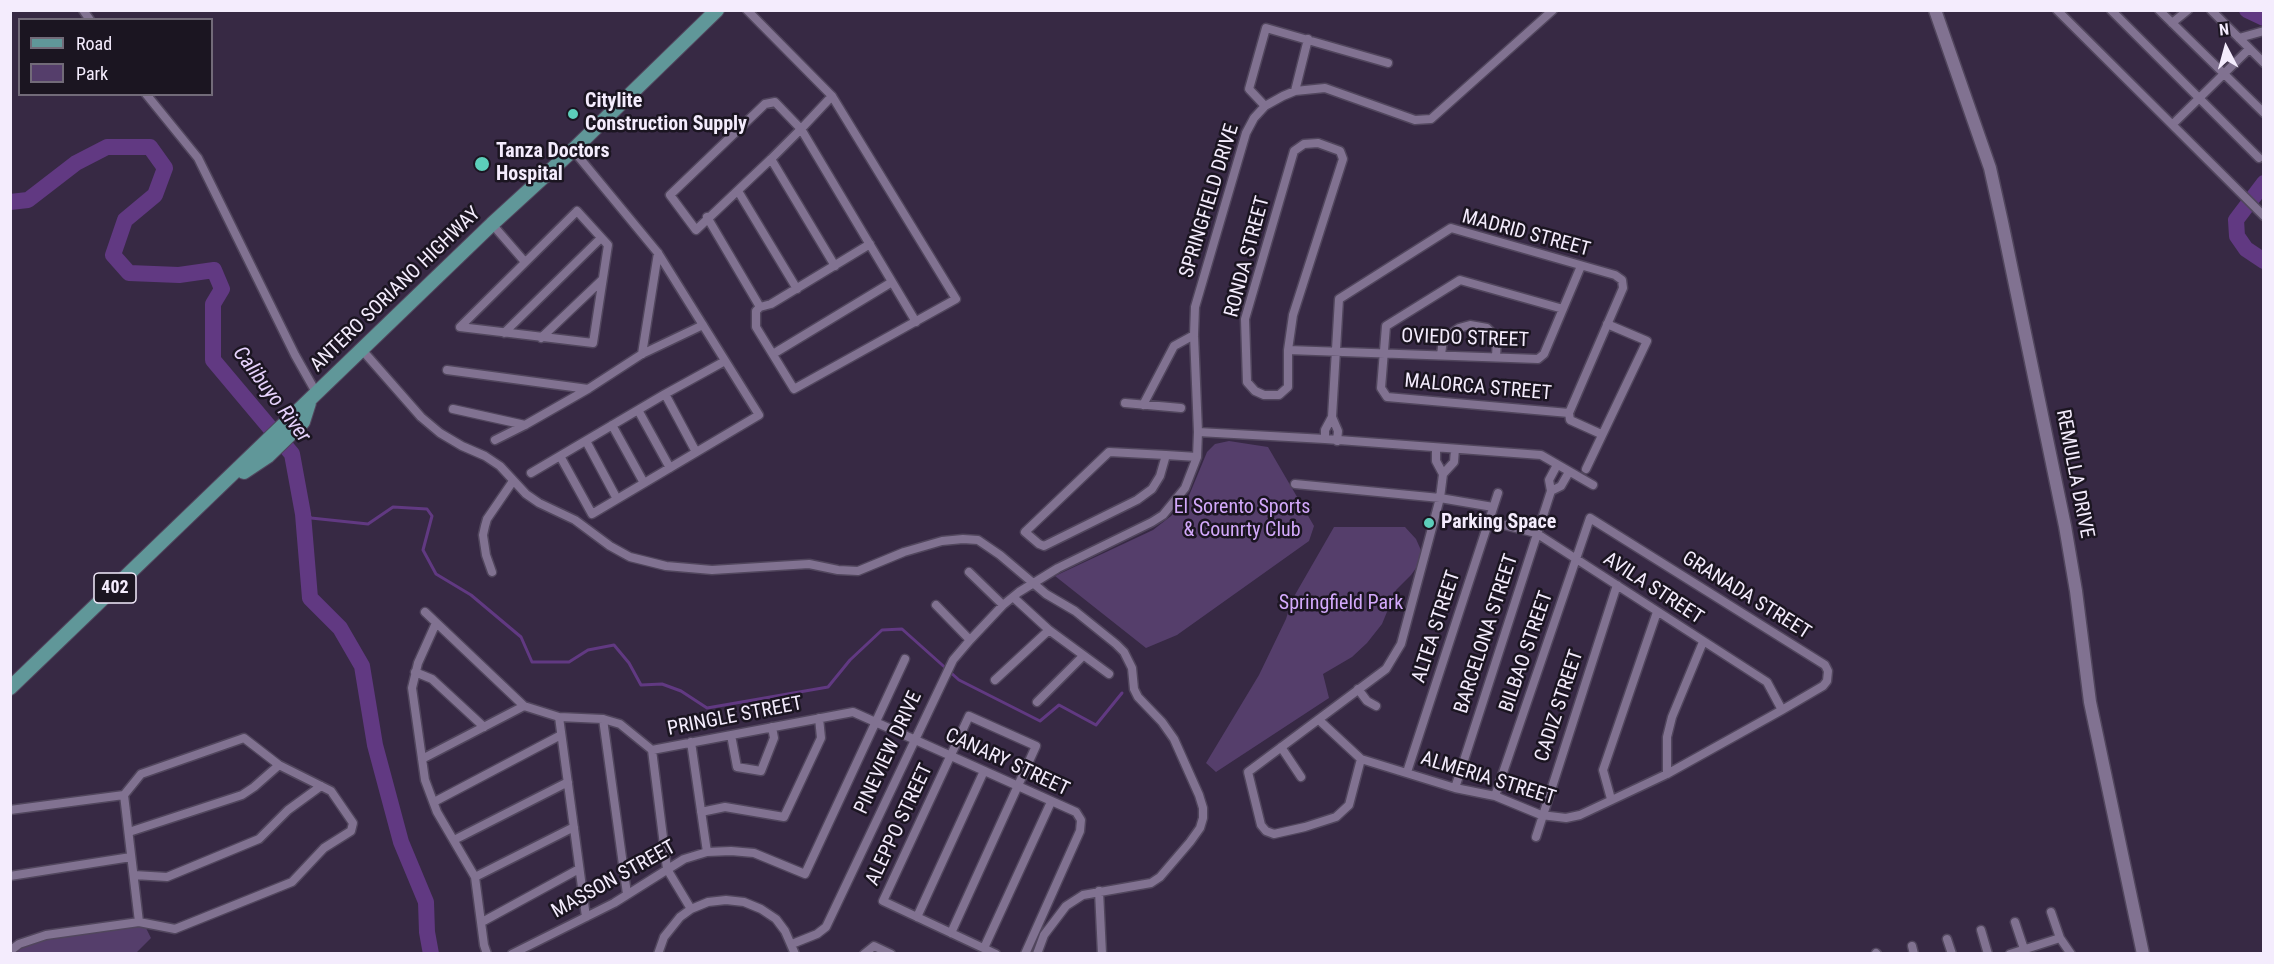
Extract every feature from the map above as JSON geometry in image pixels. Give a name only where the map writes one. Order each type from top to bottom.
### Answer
[{"type":"main road","name":"ANTERO SORIANO HIGHWAY","points":[[10,688],[260,451],[492,224],[573,150],[717,10]]},
{"type":"main road","name":"REMULLA DRIVE","points":[[1935,10],[1990,168],[2002,222],[2065,526],[2090,702],[2143,954]]},
{"type":"street","points":[[747,10],[832,96],[956,299],[794,389],[756,327],[756,311],[797,289],[870,244]]},
{"type":"street","name":"SPRINGFIELD DRIVE","points":[[1032,583],[1152,522],[1163,515],[1185,488],[1197,457],[1195,307],[1246,134],[1254,118],[1265,106],[1295,91],[1325,88],[1415,120],[1431,119],[1553,10]]},
{"type":"street","points":[[2057,10],[2263,214]]},
{"type":"street","points":[[2111,10],[2259,158]]},
{"type":"street","points":[[2158,10],[2264,113]]},
{"type":"street","points":[[2172,22],[2188,10]]},
{"type":"street","points":[[2211,10],[2264,63]]},
{"type":"street","points":[[1265,106],[1249,89],[1266,27],[1388,63]]},
{"type":"street","points":[[2239,38],[2264,31]]},
{"type":"street","points":[[1295,91],[1308,39]]},
{"type":"street","points":[[2173,124],[2249,49]]},
{"type":"street","points":[[148,96],[198,158],[313,397]]},
{"type":"street","points":[[832,96],[801,129],[771,159],[707,217],[696,230],[670,195],[770,101],[775,102],[801,129],[916,322]]},
{"type":"street","name":"RONDA STREET","points":[[1318,143],[1340,151],[1343,159],[1293,315],[1288,350],[1288,387],[1278,395],[1255,391],[1247,382],[1245,319],[1294,151],[1304,144],[1318,143]]},
{"type":"street","points":[[560,456],[592,514],[759,415],[658,253],[573,150]]},
{"type":"street","points":[[771,159],[835,266]]},
{"type":"street","points":[[738,190],[797,289]]},
{"type":"street","points":[[577,211],[601,238],[608,244],[593,343],[460,327],[577,211]]},
{"type":"street","points":[[707,217],[760,307]]},
{"type":"street","points":[[492,224],[525,262]]},
{"type":"street","name":"MADRID STREET","points":[[1325,439],[1325,430],[1332,417],[1339,299],[1451,228],[1615,275],[1622,280],[1623,288],[1607,324]]},
{"type":"street","points":[[504,333],[601,238]]},
{"type":"street","points":[[642,354],[658,253]]},
{"type":"street","name":"OVIEDO STREET","points":[[1288,350],[1538,359],[1544,354],[1581,266]]},
{"type":"street","points":[[541,338],[602,280]]},
{"type":"street","points":[[1384,353],[1386,326],[1460,280],[1563,309]]},
{"type":"street","points":[[773,354],[892,282]]},
{"type":"street","points":[[1569,413],[1607,324],[1647,341],[1586,469]]},
{"type":"street","points":[[495,440],[525,425],[642,354],[703,325]]},
{"type":"street","points":[[1441,355],[1443,339],[1459,328],[1470,325],[1487,328],[1497,338],[1496,357]]},
{"type":"street","points":[[1143,405],[1174,346],[1194,335]]},
{"type":"street","points":[[363,351],[421,417],[440,433],[500,466],[513,481],[539,503],[575,520],[610,546],[630,557],[666,566],[712,570],[809,564],[838,570],[858,571],[925,546],[963,539],[978,540],[1000,555],[1046,594],[1076,610],[1124,652],[1132,668],[1134,689],[1138,698],[1162,722],[1174,739],[1203,808],[1203,818],[1200,828],[1160,877],[1151,883],[1083,895],[1066,906],[1044,935],[1037,954]]},
{"type":"street","name":"MALORCA STREET","points":[[1384,353],[1381,388],[1387,397],[1569,413],[1570,420],[1602,434]]},
{"type":"street","points":[[531,473],[725,361]]},
{"type":"street","points":[[447,370],[588,388]]},
{"type":"street","points":[[665,394],[696,452]]},
{"type":"street","points":[[1125,404],[1181,408]]},
{"type":"street","points":[[453,410],[525,425]]},
{"type":"street","points":[[638,410],[670,468]]},
{"type":"street","name":"MADRID STREET","points":[[1332,417],[1338,430],[1337,441]]},
{"type":"street","points":[[612,425],[644,483]]},
{"type":"street","points":[[1198,432],[1541,455],[1593,485]]},
{"type":"street","points":[[585,441],[617,499]]},
{"type":"street","points":[[1436,448],[1436,461],[1443,474]]},
{"type":"street","points":[[1361,759],[1349,805],[1336,817],[1274,834],[1266,831],[1261,825],[1248,772],[1386,669],[1401,644],[1440,498],[1443,474],[1454,462],[1455,449]]},
{"type":"street","points":[[1166,455],[1160,476],[1152,489],[1137,500],[1044,546],[1025,532],[1109,452],[1166,455],[1197,457]]},
{"type":"street","name":"BARCELONA STREET","points":[[1455,788],[1551,491],[1549,480],[1557,465]]},
{"type":"street","name":"BARCELONA STREET","points":[[1551,491],[1561,486],[1569,472]]},
{"type":"street","points":[[492,572],[484,544],[485,526],[487,519],[513,481]]},
{"type":"street","points":[[1295,484],[1440,498],[1493,507]]},
{"type":"street","name":"ALTEA STREET","points":[[1407,772],[1497,493]]},
{"type":"street","name":"BILBAO STREET","points":[[1496,796],[1590,518]]},
{"type":"street","name":"GRANADA STREET","points":[[1590,518],[1825,665],[1829,675],[1823,686],[1782,710]]},
{"type":"street","name":"AVILA STREET","points":[[1488,521],[1536,533],[1617,585],[1767,682],[1782,710]]},
{"type":"street","points":[[969,573],[1003,605]]},
{"type":"street","name":"PINEVIEW DRIVE","points":[[792,944],[817,934],[826,927],[952,660],[1003,605],[1032,583]]},
{"type":"street","name":"CADIZ STREET","points":[[1536,837],[1541,815],[1617,585]]},
{"type":"street","points":[[1013,597],[1049,630],[1109,674]]},
{"type":"street","points":[[936,605],[970,640]]},
{"type":"street","name":"PRINGLE STREET","points":[[425,612],[524,706],[560,717],[603,719],[620,724],[652,750],[853,712],[914,738]]},
{"type":"street","points":[[1611,799],[1603,770],[1657,612]]},
{"type":"street","points":[[436,623],[415,672],[412,688],[425,780],[434,802],[475,878],[487,954]]},
{"type":"street","points":[[995,680],[1049,630]]},
{"type":"street","points":[[1667,774],[1667,737],[1672,717],[1703,642]]},
{"type":"street","points":[[1037,702],[1083,656]]},
{"type":"street","points":[[876,722],[905,659]]},
{"type":"street","points":[[415,672],[432,679],[484,727]]},
{"type":"street","points":[[1358,689],[1367,701],[1376,706]]},
{"type":"street","points":[[422,759],[524,706]]},
{"type":"street","name":"ALMERIA STREET","points":[[1319,720],[1361,759],[1455,788],[1496,796],[1541,815],[1566,818],[1580,815],[1667,774],[1782,710]]},
{"type":"street","name":"ALEPPO STREET","points":[[996,954],[883,901],[969,716],[1036,746],[1018,787]]},
{"type":"street","points":[[560,717],[586,916]]},
{"type":"street","points":[[701,812],[725,807],[784,817],[821,738],[819,718]]},
{"type":"street","points":[[603,719],[627,894]]},
{"type":"street","name":"MASSON STREET","points":[[512,954],[627,894],[684,859],[707,852],[753,853],[805,874],[876,722]]},
{"type":"street","points":[[731,735],[737,767],[761,771],[774,738],[772,727]]},
{"type":"street","points":[[434,802],[561,735]]},
{"type":"street","points":[[10,810],[124,795],[141,774],[239,738],[248,739],[279,765],[331,792],[352,824],[351,831],[324,848],[292,882],[174,929],[139,922],[46,935],[19,944],[10,951]]},
{"type":"street","name":"CANARY STREET","points":[[914,738],[1076,812],[1079,816],[1081,826],[1024,954]]},
{"type":"street","points":[[691,742],[707,852]]},
{"type":"street","points":[[1281,747],[1301,777]]},
{"type":"street","points":[[652,750],[667,869],[691,909]]},
{"type":"street","points":[[129,832],[242,795],[279,765]]},
{"type":"street","points":[[917,917],[984,771]]},
{"type":"street","points":[[454,840],[568,782]]},
{"type":"street","points":[[134,875],[167,877],[260,839],[288,810],[321,786]]},
{"type":"street","points":[[951,933],[1018,787]]},
{"type":"street","points":[[124,795],[139,922]]},
{"type":"street","points":[[984,948],[1052,802]]},
{"type":"street","points":[[475,878],[574,827]]},
{"type":"street","points":[[10,876],[131,857]]},
{"type":"street","points":[[482,922],[579,869]]},
{"type":"street","points":[[1099,891],[1102,954]]},
{"type":"street","points":[[658,954],[671,926],[691,909],[708,902],[726,900],[744,902],[761,909],[776,920],[792,944],[795,954]]},
{"type":"street","points":[[2051,912],[2060,938],[2072,954]]},
{"type":"street","points":[[2015,922],[2024,949]]},
{"type":"street","points":[[1981,930],[1988,954]]},
{"type":"street","points":[[2010,954],[2060,938]]},
{"type":"street","points":[[1947,939],[1952,954]]},
{"type":"street","points":[[864,954],[874,946],[891,954]]},
{"type":"green space","name":"El Sorento Sports & Counrty Club","points":[[1229,441],[1268,447],[1314,526],[1309,541],[1177,635],[1146,648],[1055,576],[1153,530],[1171,516],[1188,498],[1207,452],[1215,444]]},
{"type":"green space","name":"Springfield Park","points":[[1334,527],[1405,527],[1416,539],[1424,557],[1396,590],[1382,624],[1367,643],[1352,657],[1323,674],[1329,698],[1216,772],[1206,763],[1259,675],[1286,619],[1292,600]]},
{"type":"green space","points":[[134,925],[146,928],[151,938],[136,953],[11,954],[16,944],[50,936]]},
{"type":"waterway","points":[[2247,10],[2264,18]]},
{"type":"waterway","name":"Calibuyo River","points":[[10,202],[28,200],[76,163],[107,147],[150,147],[165,168],[155,195],[125,220],[113,255],[129,273],[179,275],[214,270],[222,289],[213,304],[213,360],[292,454],[303,514],[310,598],[340,628],[362,666],[375,745],[401,842],[426,902],[427,932],[431,954]]},
{"type":"waterway","points":[[2264,183],[2236,220],[2237,236],[2246,249],[2264,261]]},
{"type":"waterway","points":[[301,506],[311,518],[368,524],[393,507],[427,509],[432,516],[423,550],[436,574],[471,595],[521,637],[532,662],[569,662],[588,650],[614,645],[629,663],[641,685],[662,684],[681,691],[707,708],[828,687],[850,660],[882,630],[902,629],[959,680],[1040,721],[1059,705],[1096,725],[1122,693]]},
{"type":"place","name":"Citylite Construction Supply","points":[[573,114]]},
{"type":"place","name":"Tanza Doctors Hospital","points":[[482,164]]},
{"type":"place","name":"Parking Space","points":[[1429,523]]}]
